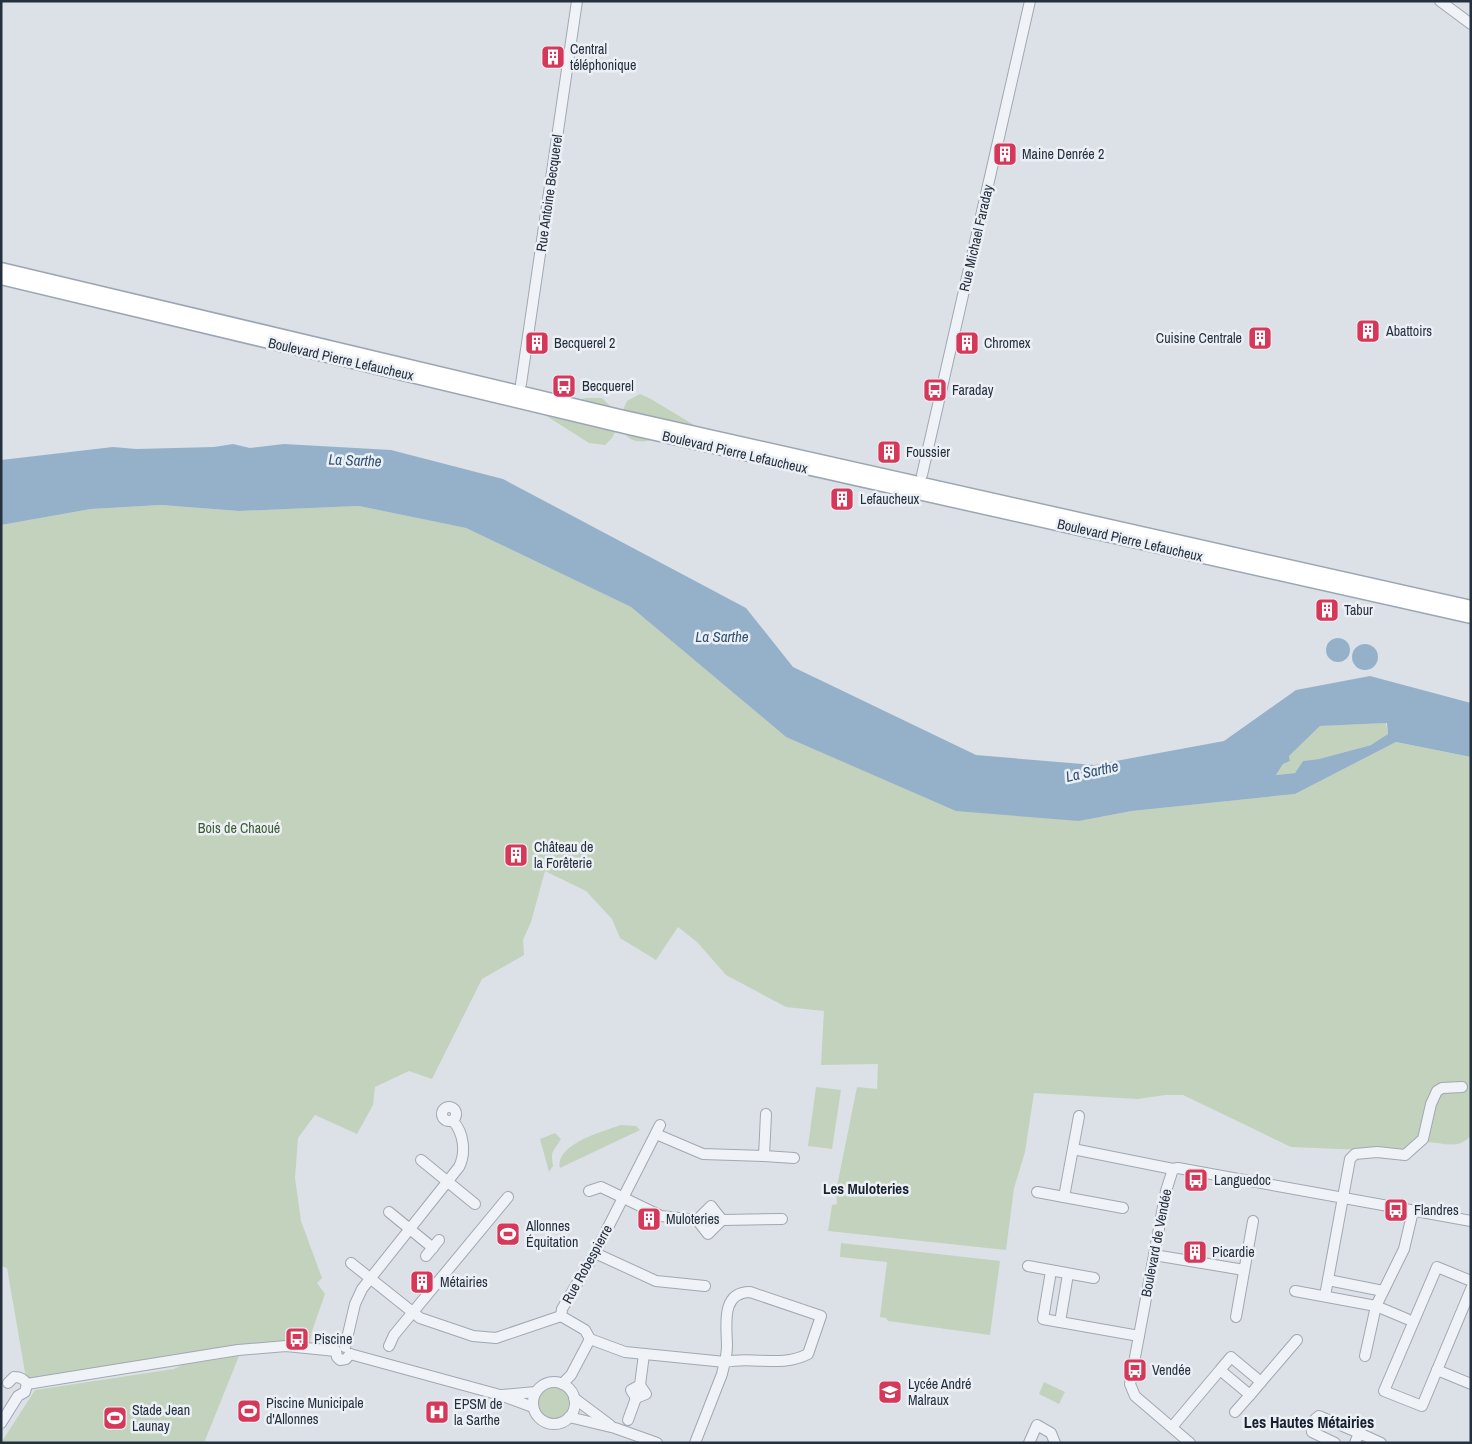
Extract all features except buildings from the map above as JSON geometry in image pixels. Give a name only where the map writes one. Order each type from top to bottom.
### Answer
[{"type":"main road","name":"Boulevard Pierre Lefaucheux","points":[[1,269],[619,421],[1471,607]]},
{"type":"main road","name":"Boulevard Pierre Lefaucheux","points":[[1,278],[1471,617]]},
{"type":"street","name":"Rue Antoine Becquerel","points":[[521,384],[576,1]]},
{"type":"street","name":"Rue Michael Faraday","points":[[922,475],[1030,1]]},
{"type":"street","points":[[1440,1],[1471,24]]},
{"type":"street","points":[[1325,1296],[1348,1164],[1355,1154],[1377,1152],[1405,1155],[1423,1139],[1431,1104],[1437,1091],[1442,1088],[1462,1087]]},
{"type":"street","points":[[766,1114],[764,1156],[794,1158]]},
{"type":"street","points":[[1064,1197],[1079,1116]]},
{"type":"street","points":[[343,1351],[358,1296],[370,1278],[459,1167],[464,1150],[457,1126],[453,1121]]},
{"type":"street","name":"Rue Robespierre","points":[[351,1262],[420,1318],[473,1336],[489,1338],[520,1331],[561,1316],[562,1309],[595,1253],[658,1129],[703,1154],[764,1156]]},
{"type":"street","points":[[1074,1149],[1173,1170]]},
{"type":"street","points":[[421,1160],[475,1204]]},
{"type":"street","name":"Boulevard de Vendée","points":[[1190,1443],[1135,1396],[1130,1384],[1166,1191],[1173,1170],[1178,1168],[1471,1222]]},
{"type":"street","points":[[589,1191],[601,1187],[662,1216],[697,1220],[708,1234],[722,1220],[782,1219]]},
{"type":"street","points":[[1037,1192],[1123,1208]]},
{"type":"street","points":[[389,1346],[394,1334],[508,1197]]},
{"type":"street","points":[[697,1220],[710,1206],[722,1220]]},
{"type":"street","points":[[1365,1356],[1376,1306],[1404,1249],[1413,1211]]},
{"type":"street","points":[[389,1212],[433,1248]]},
{"type":"street","points":[[1236,1317],[1253,1221]]},
{"type":"street","points":[[595,1253],[656,1281],[705,1286]]},
{"type":"street","points":[[1154,1255],[1244,1270]]},
{"type":"street","points":[[1028,1266],[1094,1278]]},
{"type":"street","points":[[1471,1281],[1437,1267],[1384,1390],[1422,1406],[1471,1289]]},
{"type":"street","points":[[1051,1270],[1043,1319],[1139,1336]]},
{"type":"street","points":[[1060,1322],[1068,1274]]},
{"type":"street","points":[[1328,1280],[1383,1291]]},
{"type":"street","points":[[1295,1291],[1376,1306],[1407,1319]]},
{"type":"street","points":[[561,1316],[585,1330],[590,1339],[625,1352],[725,1362],[735,1360],[780,1363],[797,1360],[808,1354],[820,1316],[760,1294],[741,1293],[730,1302],[726,1313],[727,1348],[725,1362],[695,1443]]},
{"type":"street","points":[[562,1384],[571,1375],[590,1339]]},
{"type":"street","points":[[1235,1412],[1296,1340]]},
{"type":"street","points":[[27,1384],[238,1350],[286,1346],[343,1351],[500,1395],[533,1408],[538,1417],[548,1423],[561,1422],[569,1417],[574,1408],[574,1398]]},
{"type":"street","points":[[628,1420],[636,1398],[631,1390],[640,1385],[644,1354]]},
{"type":"street","points":[[1172,1427],[1231,1357],[1261,1382]]},
{"type":"street","points":[[1220,1370],[1250,1395]]},
{"type":"street","points":[[1437,1370],[1471,1384]]},
{"type":"street","points":[[18,1396],[11,1393],[5,1383],[18,1377],[22,1378],[27,1384]]},
{"type":"street","points":[[500,1395],[536,1392],[549,1383],[562,1384],[574,1398],[615,1428]]},
{"type":"street","points":[[1,1423],[18,1396],[25,1392],[27,1384]]},
{"type":"street","points":[[533,1408],[536,1392]]},
{"type":"street","points":[[1336,1443],[1312,1432],[1312,1423],[1319,1416],[1357,1438],[1382,1443]]},
{"type":"street","points":[[569,1417],[615,1428],[657,1443]]},
{"type":"street","points":[[1029,1443],[1037,1425],[1051,1433],[1055,1443]]},
{"type":"green space","points":[[640,394],[714,437],[620,415],[627,401]]},
{"type":"green space","points":[[586,398],[602,398],[619,415],[566,403]]},
{"type":"green space","points":[[534,405],[666,436],[639,442],[629,438],[618,426],[612,438],[605,445],[589,443],[548,417]]},
{"type":"green space","name":"Bois de Chaoué","points":[[161,505],[239,511],[359,506],[466,528],[631,607],[786,737],[1079,821],[1132,811],[1295,794],[1396,742],[1471,757],[1471,1135],[1461,1143],[1455,1144],[1423,1142],[1412,1152],[1291,1147],[1183,1095],[1165,1095],[1138,1099],[1034,1093],[1025,1152],[1014,1188],[1006,1250],[828,1231],[832,1205],[837,1204],[836,1191],[857,1087],[877,1089],[878,1064],[821,1065],[824,1011],[786,1007],[726,975],[697,942],[678,927],[656,960],[620,938],[612,919],[586,891],[545,871],[531,922],[523,940],[524,955],[482,979],[432,1079],[409,1071],[375,1087],[373,1105],[357,1134],[315,1115],[298,1138],[295,1178],[301,1221],[322,1278],[317,1283],[325,1294],[312,1331],[309,1347],[286,1346],[27,1384],[7,1268],[1,1266],[1,525],[91,509]]},
{"type":"green space","points":[[1386,723],[1388,734],[1374,744],[1319,759],[1303,761],[1295,773],[1276,775],[1283,764],[1290,761],[1289,756],[1320,726]]},
{"type":"green space","points":[[816,1087],[841,1090],[832,1149],[808,1146]]},
{"type":"green space","points":[[621,1125],[636,1126],[640,1130],[560,1168],[560,1160],[573,1145],[593,1135]]},
{"type":"green space","points":[[555,1133],[561,1139],[553,1152],[553,1166],[549,1172],[540,1139]]},
{"type":"green space","points":[[841,1243],[1000,1261],[990,1335],[888,1321],[886,1318],[880,1317],[887,1262],[840,1257]]},
{"type":"green space","name":"Stade Jean Launay","points":[[239,1356],[204,1443],[1,1443],[35,1390],[174,1369],[182,1365]]},
{"type":"green space","points":[[1044,1382],[1065,1392],[1059,1404],[1039,1394]]},
{"type":"green space","points":[[553,1387],[559,1388],[564,1392],[568,1397],[568,1409],[564,1414],[559,1418],[553,1419],[547,1418],[542,1414],[538,1409],[537,1403],[538,1397],[542,1392],[547,1388]]},
{"type":"water","name":"La Sarthe","points":[[233,444],[250,448],[284,444],[391,450],[503,479],[746,608],[793,667],[976,755],[1094,765],[1224,741],[1296,690],[1370,676],[1471,703],[1471,757],[1396,742],[1295,794],[1132,811],[1079,821],[956,811],[786,737],[631,607],[466,528],[359,506],[239,511],[161,505],[91,509],[1,525],[1,460],[113,447],[136,449],[214,447]],"holes":[[[1387,723],[1388,734],[1371,745],[1319,759],[1303,761],[1295,773],[1276,775],[1283,764],[1290,761],[1289,756],[1320,726]]]},
{"type":"water","points":[[1338,638],[1343,639],[1349,645],[1349,655],[1343,661],[1338,662],[1333,661],[1327,655],[1326,650],[1327,645],[1333,639]]},
{"type":"water","points":[[1365,644],[1374,648],[1378,657],[1374,666],[1365,670],[1356,666],[1352,657],[1356,648]]},
{"type":"place","name":"Central téléphonique","points":[[553,57]]},
{"type":"place","name":"Maine Denrée 2","points":[[1005,154]]},
{"type":"place","name":"Abattoirs","points":[[1368,331]]},
{"type":"place","name":"Cuisine Centrale","points":[[1260,338]]},
{"type":"place","name":"Becquerel 2","points":[[537,343]]},
{"type":"place","name":"Chromex","points":[[967,343]]},
{"type":"place","name":"Becquerel","points":[[564,386]]},
{"type":"place","name":"Faraday","points":[[935,390]]},
{"type":"place","name":"Foussier","points":[[889,452]]},
{"type":"place","name":"Lefaucheux","points":[[842,499]]},
{"type":"place","name":"Tabur","points":[[1327,610]]},
{"type":"place","name":"Château de la Forêterie","points":[[516,855]]},
{"type":"place","name":"Languedoc","points":[[1196,1180]]},
{"type":"place","name":"Flandres","points":[[1396,1210]]},
{"type":"place","name":"Muloteries","points":[[649,1219]]},
{"type":"place","name":"Allonnes Équitation","points":[[508,1234]]},
{"type":"place","name":"Picardie","points":[[1195,1252]]},
{"type":"place","name":"Métairies","points":[[422,1282]]},
{"type":"place","name":"Piscine","points":[[297,1339]]},
{"type":"place","name":"Vendée","points":[[1135,1370]]},
{"type":"place","name":"Lycée André Malraux","points":[[890,1392]]},
{"type":"place","name":"Piscine Municipale d'Allonnes","points":[[249,1411]]},
{"type":"place","name":"EPSM de la Sarthe","points":[[437,1412]]},
{"type":"place","name":"Stade Jean Launay","points":[[115,1418]]},
{"type":"district","name":"Les Muloteries","points":[[866,1188]]},
{"type":"district","name":"Les Hautes Métairies","points":[[1309,1422]]}]
